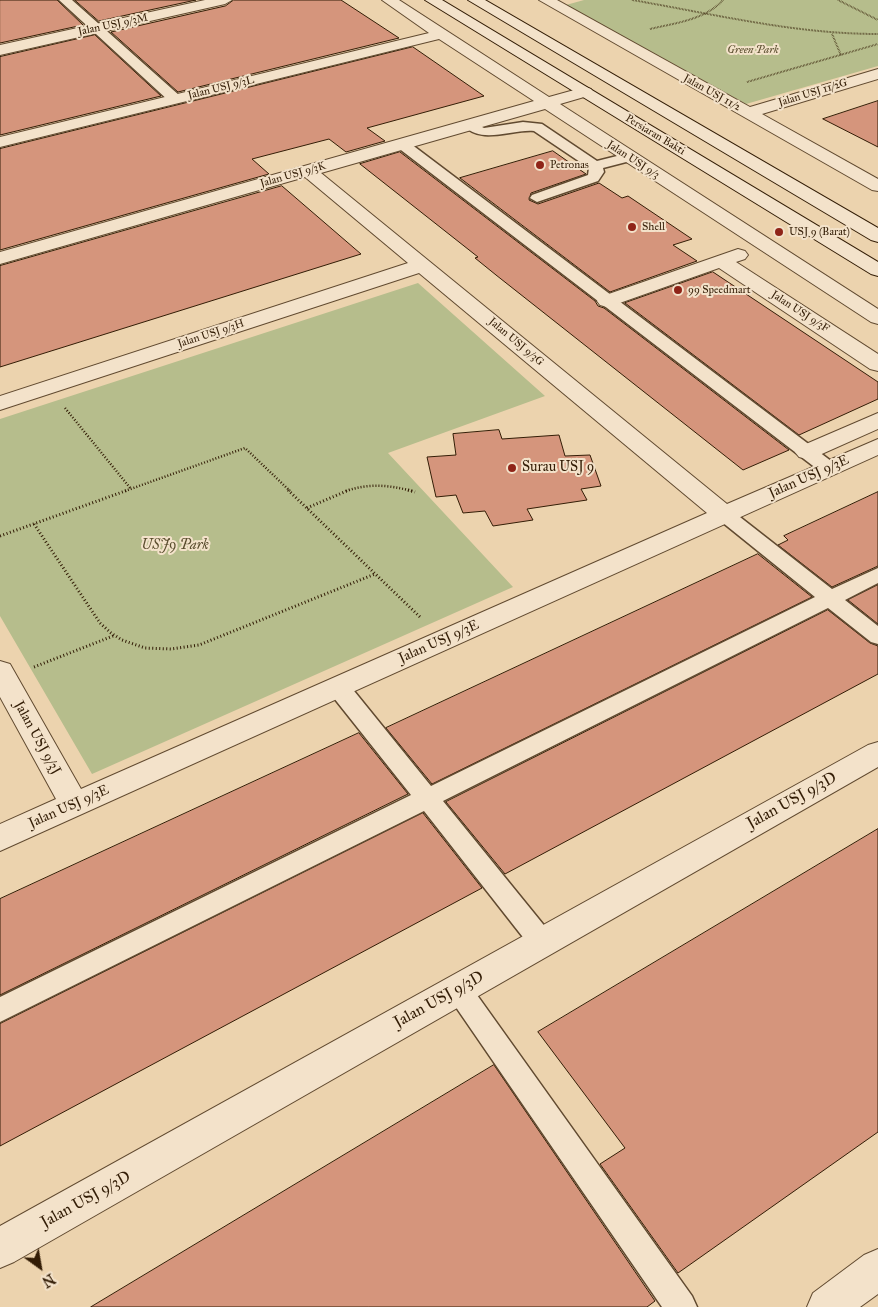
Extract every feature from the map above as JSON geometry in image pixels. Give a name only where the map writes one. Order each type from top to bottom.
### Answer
[{"type":"street","name":"Jalan USJ 9/3M","points":[[0,50],[225,0]]},
{"type":"street","name":"Jalan USJ 9/3","points":[[388,0],[878,318]]},
{"type":"street","name":"Persiaran Bakti","points":[[432,0],[878,270]]},
{"type":"street","name":"Persiaran Bakti","points":[[475,0],[878,236]]},
{"type":"street","name":"Jalan USJ 11/2","points":[[554,1],[878,186]]},
{"type":"street","name":"Jalan USJ 9/3L","points":[[0,142],[442,34]]},
{"type":"street","name":"Jalan USJ 11/2G","points":[[748,113],[878,74]]},
{"type":"street","name":"Jalan USJ 9/3K","points":[[0,258],[585,92]]},
{"type":"street","name":"Jalan USJ 9/3G","points":[[308,171],[724,514]]},
{"type":"street","points":[[607,301],[763,245]]},
{"type":"street","name":"Jalan USJ 9/3F","points":[[721,261],[878,364]]},
{"type":"street","name":"Jalan USJ 9/3H","points":[[0,404],[422,265]]},
{"type":"street","points":[[806,452],[878,420]]},
{"type":"street","name":"Jalan USJ 9/3E","points":[[0,838],[878,446]]},
{"type":"street","name":"Jalan USJ 9/3J","points":[[0,671],[74,804]]},
{"type":"street","name":"Jalan USJ 9/3D","points":[[0,1248],[542,942],[876,758]]},
{"type":"street","points":[[827,1307],[878,1269]]},
{"type":"lane","points":[[64,0],[175,99]]},
{"type":"lane","points":[[470,124],[482,132],[523,126],[537,127],[595,166],[597,172],[593,178],[537,198]]},
{"type":"lane","points":[[402,144],[828,468]]},
{"type":"lane","points":[[595,166],[629,157]]},
{"type":"lane","points":[[724,514],[878,638]]},
{"type":"lane","points":[[0,1010],[878,575]]},
{"type":"lane","points":[[338,687],[542,942]]},
{"type":"lane","points":[[458,989],[681,1307]]},
{"type":"path","points":[[632,0],[832,34],[878,34]]},
{"type":"path","points":[[650,29],[705,13],[723,0]]},
{"type":"path","points":[[838,0],[874,18],[878,18]]},
{"type":"path","points":[[832,34],[841,55]]},
{"type":"path","points":[[738,84],[878,44]]},
{"type":"path","points":[[65,408],[132,489]]},
{"type":"path","points":[[0,536],[245,448],[421,618]]},
{"type":"path","points":[[307,508],[360,486],[376,483],[391,484],[415,492]]},
{"type":"path","points":[[34,524],[100,623],[113,636],[132,645],[155,650],[177,650],[199,645],[375,574]]},
{"type":"path","points":[[30,669],[113,636]]},
{"type":"green space","name":"Green Park","points":[[584,0],[878,0],[878,66],[746,104],[566,5]]},
{"type":"green space","name":"USJ9 Park","points":[[418,283],[545,396],[388,453],[513,587],[92,774],[0,616],[0,419]]},
{"type":"building","points":[[0,0],[57,0],[83,25],[0,43]]},
{"type":"building","points":[[75,0],[196,0],[99,21]]},
{"type":"building","points":[[234,0],[341,0],[399,38],[178,92],[111,32],[225,6]]},
{"type":"building","points":[[95,35],[161,96],[0,135],[0,57]]},
{"type":"building","points":[[413,47],[484,96],[367,128],[385,141],[346,152],[329,139],[252,159],[269,174],[0,250],[0,149]]},
{"type":"building","points":[[878,101],[878,147],[823,119]]},
{"type":"building","points":[[553,151],[586,174],[531,193],[529,200],[538,204],[599,183],[622,198],[628,196],[692,239],[673,245],[697,261],[610,292],[460,178]]},
{"type":"building","points":[[400,152],[595,301],[598,306],[604,308],[789,450],[743,470],[496,275],[475,258],[478,257],[360,164]]},
{"type":"building","points":[[282,186],[361,254],[0,367],[0,266]]},
{"type":"building","points":[[713,272],[878,382],[878,399],[799,435],[625,303]]},
{"type":"building","name":"Surau USJ 9","points":[[499,430],[502,439],[559,435],[565,456],[590,455],[601,486],[581,489],[587,500],[527,509],[533,520],[493,526],[485,511],[463,513],[456,495],[436,497],[427,457],[456,455],[453,434]]},
{"type":"building","points":[[878,492],[878,566],[832,587],[778,545],[788,540],[784,536]]},
{"type":"building","points":[[758,554],[812,597],[432,784],[386,728]]},
{"type":"building","points":[[878,585],[878,624],[848,600]]},
{"type":"building","points":[[828,610],[870,643],[878,646],[878,674],[505,874],[446,802]]},
{"type":"building","points":[[359,733],[408,794],[0,995],[0,899]]},
{"type":"building","points":[[423,813],[482,888],[0,1146],[0,1024]]},
{"type":"building","points":[[878,829],[878,1132],[678,1273],[600,1164],[625,1148],[538,1032]]},
{"type":"building","points":[[494,1065],[655,1301],[647,1307],[91,1307]]},
{"type":"place","name":"Petronas","points":[[540,165]]},
{"type":"place","name":"Shell","points":[[632,227]]},
{"type":"place","name":"USJ 9 (Barat)","points":[[779,232]]},
{"type":"place","name":"99 Speedmart","points":[[678,290]]},
{"type":"place","name":"Surau USJ 9","points":[[512,468]]}]
